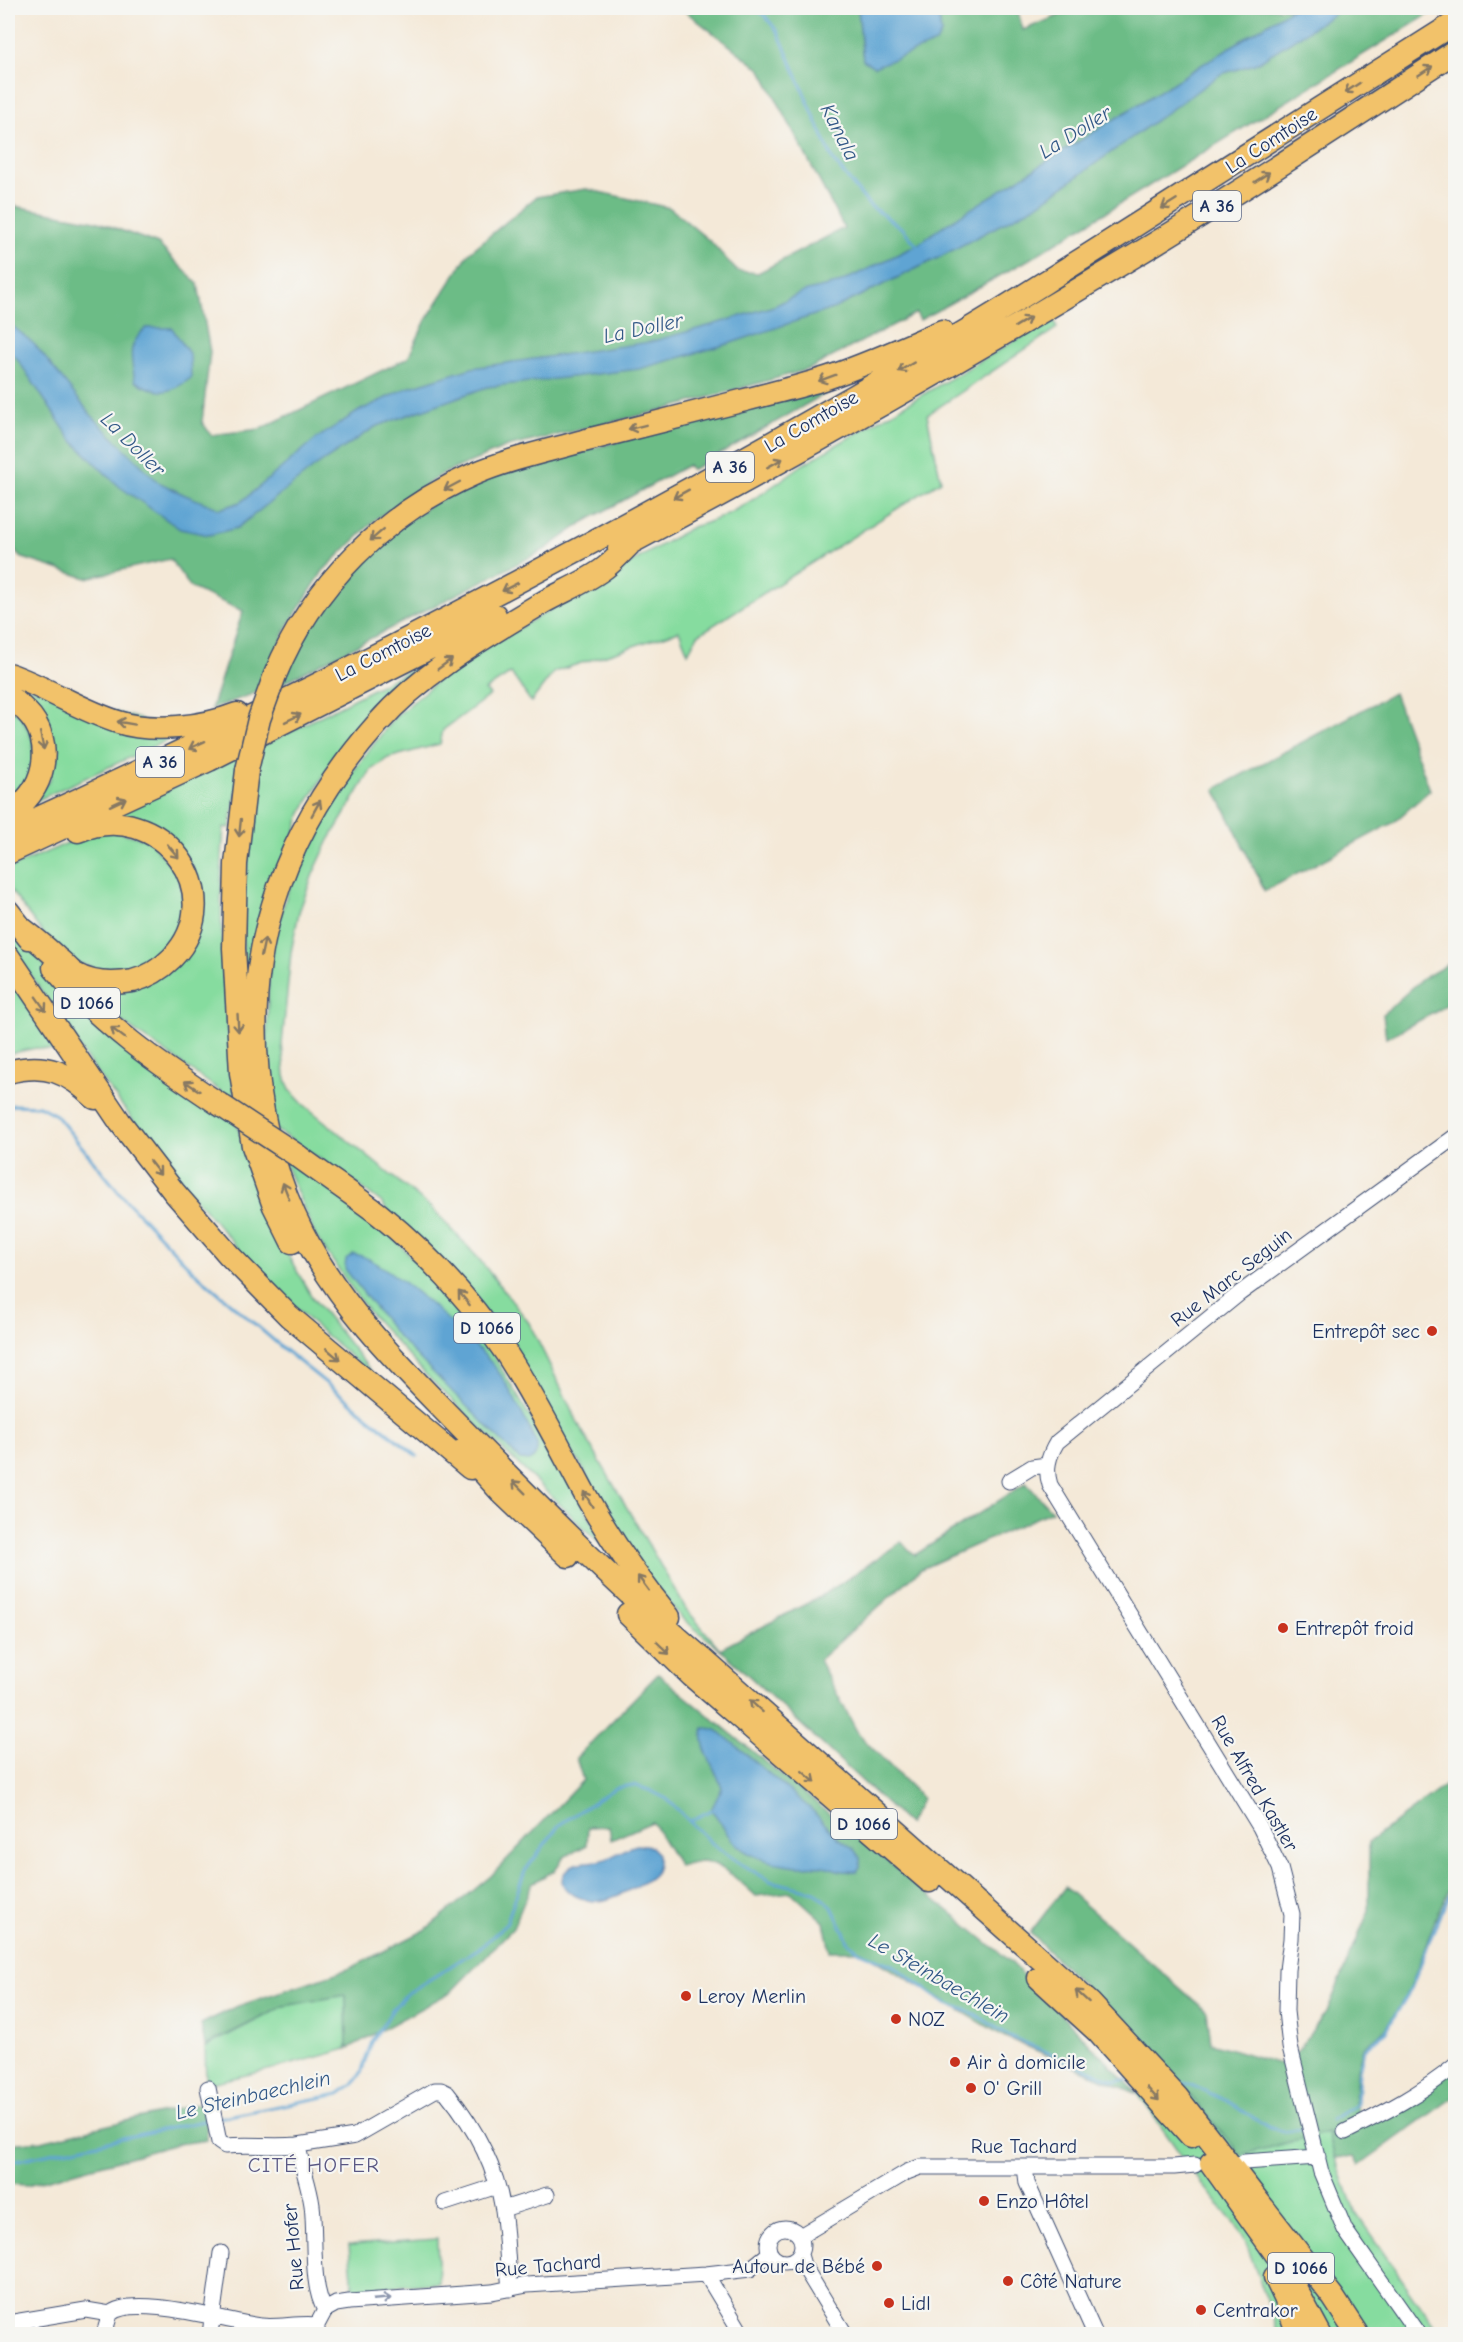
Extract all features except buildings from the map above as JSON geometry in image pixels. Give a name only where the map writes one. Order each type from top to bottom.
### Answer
[{"type":"highway","name":"La Comtoise","points":[[8,832],[287,701],[591,544],[790,434],[1028,293],[1455,22]]},
{"type":"highway","name":"La Comtoise","points":[[8,853],[317,706],[431,649],[632,542],[963,358],[1113,269],[1236,194],[1455,51]]},
{"type":"highway","points":[[500,1491],[359,1342],[321,1291],[295,1248],[274,1206],[253,1146],[241,1072],[234,948],[236,864],[247,770],[259,719],[286,651],[304,619],[357,552],[386,527],[424,500],[475,474],[528,456],[820,380],[948,328],[1002,297],[1028,293]]},
{"type":"highway","points":[[632,542],[605,568],[495,631],[413,689],[380,720],[346,762],[312,815],[289,860],[272,907],[261,959],[257,1005],[257,1061],[263,1118],[278,1170],[302,1231],[333,1286],[369,1333],[486,1453],[646,1611],[706,1662]]},
{"type":"highway","points":[[8,674],[38,685],[82,708],[120,723],[156,727],[184,727],[225,718],[251,708],[287,701]]},
{"type":"highway","points":[[8,697],[30,715],[41,732],[45,755],[39,779],[30,795],[16,809],[8,813]]},
{"type":"highway","points":[[14,919],[75,974],[110,983],[139,979],[154,973],[175,955],[189,930],[193,898],[191,883],[177,855],[156,835],[142,829],[114,824],[86,828],[63,837],[46,836]]},
{"type":"highway","name":"D 1066","points":[[14,919],[66,982],[107,1024],[165,1068],[298,1156],[380,1215],[420,1250],[461,1294],[505,1352],[618,1549],[661,1608],[706,1662],[1090,2003],[1177,2097],[1258,2212],[1339,2334]]},
{"type":"highway","name":"D 1066","points":[[8,956],[120,1122],[174,1192],[289,1316],[451,1453],[500,1491],[692,1676],[988,1931],[1097,2031],[1258,2212],[1320,2334]]},
{"type":"highway","points":[[8,1072],[20,1069],[51,1069],[76,1081],[120,1122]]},
{"type":"highway","points":[[1258,2212],[1257,2241],[1286,2298],[1298,2334]]},
{"type":"highway","points":[[1258,2212],[1333,2297],[1357,2334]]},
{"type":"street","name":"Rue Marc Seguin","points":[[1047,1465],[1050,1453],[1057,1442],[1240,1293],[1455,1136]]},
{"type":"street","points":[[1009,1481],[1032,1467],[1047,1465]]},
{"type":"street","name":"Rue Alfred Kastler","points":[[1047,1465],[1050,1485],[1260,1827],[1280,1868],[1292,1914],[1286,2012],[1290,2047],[1318,2157],[1334,2207],[1345,2230],[1418,2334]]},
{"type":"street","points":[[1345,2132],[1429,2087],[1455,2065]]},
{"type":"street","points":[[208,2088],[219,2142],[225,2146],[247,2144],[280,2147],[355,2136],[435,2090],[447,2093],[477,2138],[489,2162],[497,2186],[503,2209],[510,2289]]},
{"type":"street","name":"Rue Hofer","points":[[298,2145],[312,2204],[316,2291],[325,2310],[317,2330]]},
{"type":"street","points":[[1244,2162],[1318,2157]]},
{"type":"street","name":"Rue Tachard","points":[[800,2236],[907,2172],[920,2167],[1174,2167],[1195,2165]]},
{"type":"street","points":[[1025,2167],[1027,2183],[1095,2334]]},
{"type":"street","points":[[444,2203],[497,2186]]},
{"type":"street","points":[[503,2209],[547,2196]]},
{"type":"street","points":[[834,2334],[796,2270],[794,2258],[802,2245],[800,2236],[791,2229],[777,2230],[768,2243],[770,2253],[778,2260],[794,2258],[803,2265],[845,2334]]},
{"type":"street","points":[[210,2334],[214,2318],[221,2253]]},
{"type":"street","name":"Rue Tachard","points":[[325,2310],[336,2304],[349,2302],[510,2289],[527,2285],[706,2274],[750,2269],[770,2253]]},
{"type":"street","points":[[706,2274],[742,2334]]},
{"type":"street","points":[[104,2334],[110,2314],[118,2308],[163,2307],[263,2326],[304,2323],[317,2330]]},
{"type":"street","points":[[8,2323],[86,2310],[110,2314]]},
{"type":"green space","points":[[681,8],[858,8],[863,60],[941,34],[938,8],[1017,8],[1023,30],[1078,8],[1439,8],[1028,260],[920,320],[916,313],[809,369],[667,409],[507,447],[442,474],[376,519],[323,571],[287,627],[261,691],[211,709],[243,611],[191,588],[170,559],[86,578],[20,557],[8,543],[8,205],[96,221],[158,244],[198,284],[210,352],[202,422],[211,435],[260,429],[408,358],[426,320],[469,253],[536,197],[586,189],[670,208],[711,242],[737,271],[758,273],[844,228],[761,70]]},
{"type":"green space","points":[[1054,318],[1057,328],[927,415],[941,481],[698,635],[688,653],[679,631],[554,672],[531,702],[511,673],[485,690],[490,695],[443,730],[440,744],[388,758],[371,770],[329,840],[299,912],[291,952],[282,1044],[285,1076],[290,1090],[303,1104],[435,1211],[479,1259],[529,1323],[581,1429],[686,1609],[720,1649],[682,1618],[653,1583],[631,1553],[579,1462],[381,1202],[276,1130],[266,1056],[269,973],[276,931],[287,894],[320,815],[393,719],[453,667],[692,527],[736,510],[802,465]]},
{"type":"green space","points":[[847,381],[692,470],[688,465],[584,522],[544,550],[279,685],[302,634],[372,547],[433,503],[492,477],[552,459]]},
{"type":"green space","points":[[435,657],[376,708],[333,760],[301,813],[243,1004],[243,899],[260,747]]},
{"type":"green space","points":[[8,681],[185,732],[31,803],[51,778],[8,690]]},
{"type":"green space","points":[[1394,693],[1430,790],[1393,823],[1265,891],[1215,789]]},
{"type":"green space","points":[[8,705],[32,728],[34,761],[26,787],[8,802]]},
{"type":"green space","points":[[243,755],[230,828],[224,827],[221,896],[223,964],[235,1101],[115,1017],[79,980],[177,964],[193,866],[109,816]]},
{"type":"green space","points":[[114,831],[149,840],[179,875],[184,908],[176,936],[167,948],[147,965],[134,970],[104,971],[75,962],[42,932],[8,887],[8,869],[88,834]]},
{"type":"green space","points":[[8,920],[70,998],[237,1123],[251,1173],[270,1224],[312,1297],[378,1380],[313,1324],[253,1266],[166,1164],[87,1059],[8,941]]},
{"type":"green space","points":[[1455,960],[1455,998],[1439,1010],[1386,1038],[1383,1014],[1422,979]]},
{"type":"green space","points":[[8,972],[63,1052],[36,1048],[8,1054],[12,1002]]},
{"type":"green space","points":[[280,1152],[375,1218],[476,1326],[613,1556],[425,1374],[367,1310],[316,1237]]},
{"type":"green space","points":[[1026,1483],[1052,1511],[921,1569],[819,1660],[859,1735],[922,1798],[908,1824],[720,1649],[825,1594],[901,1542],[915,1555]]},
{"type":"green space","points":[[658,1674],[1010,1961],[1138,2094],[1005,2037],[861,1951],[830,1951],[824,1922],[791,1892],[756,1896],[731,1875],[710,1862],[700,1861],[679,1866],[652,1822],[611,1840],[609,1826],[588,1827],[587,1845],[564,1857],[554,1871],[532,1883],[513,1928],[451,1992],[347,2049],[346,1995],[284,2006],[205,2046],[201,2024],[238,2006],[351,1968],[425,1930],[491,1876],[583,1780],[576,1758]]},
{"type":"green space","points":[[1455,1778],[1455,1878],[1438,1912],[1410,1989],[1386,2029],[1363,2048],[1357,2070],[1355,2104],[1366,2126],[1455,2070],[1455,2096],[1359,2165],[1354,2156],[1335,2158],[1328,2132],[1241,2155],[1166,2067],[1030,1933],[1065,1887],[1207,2012],[1211,2043],[1287,2066],[1328,2009],[1369,1910],[1369,1842]]},
{"type":"green space","points":[[346,1994],[347,2049],[206,2084],[205,2047],[284,2006]]},
{"type":"green space","points":[[1166,2067],[1242,2154],[1328,2132],[1355,2212],[1440,2334],[1279,2334],[1243,2235],[1193,2172],[1138,2094]]},
{"type":"green space","points":[[206,2102],[207,2140],[177,2144],[27,2185],[8,2184],[8,2144],[41,2141]]},
{"type":"green space","points":[[437,2239],[439,2283],[353,2289],[349,2245]]},
{"type":"water","points":[[858,8],[938,8],[941,34],[936,43],[874,67],[863,60]]},
{"type":"water","name":"La Doller","points":[[1293,8],[1344,8],[1255,64],[1221,74],[1037,205],[936,259],[835,308],[728,344],[639,369],[487,387],[375,427],[316,466],[237,528],[209,535],[180,529],[120,487],[70,438],[16,357],[8,352],[8,322],[35,345],[92,416],[158,482],[220,509],[241,502],[317,438],[359,411],[407,388],[472,368],[650,342],[774,306],[803,292],[837,284],[917,245],[940,228]]},
{"type":"water","points":[[146,328],[172,328],[190,355],[191,378],[176,388],[164,391],[151,389],[135,381],[131,358],[133,346],[135,340]]},
{"type":"water","points":[[353,1254],[367,1258],[407,1285],[452,1323],[488,1359],[509,1389],[537,1444],[536,1454],[530,1461],[520,1460],[396,1335],[345,1269],[346,1259]]},
{"type":"water","points":[[704,1728],[714,1729],[721,1733],[812,1810],[838,1838],[853,1848],[860,1858],[860,1867],[857,1871],[773,1862],[741,1849],[711,1810],[722,1788],[705,1750]]},
{"type":"water","points":[[637,1845],[651,1847],[658,1854],[656,1870],[643,1883],[619,1895],[599,1901],[577,1897],[565,1888],[562,1882],[563,1876],[572,1866],[603,1860]]},
{"type":"waterway","name":"Kanala","points":[[754,8],[765,16],[778,32],[833,160],[869,205],[903,229],[919,248]]},
{"type":"waterway","points":[[8,1107],[13,1105],[39,1106],[56,1115],[122,1196],[193,1271],[286,1351],[417,1456]]},
{"type":"waterway","name":"Le Steinbaechlein","points":[[218,2118],[339,2094],[353,2084],[361,2073],[372,2042],[405,1995],[481,1947],[506,1924],[525,1871],[559,1825],[615,1788],[633,1785],[667,1799],[711,1843],[741,1864],[770,1881],[815,1892],[832,1907],[849,1943],[860,1952],[894,1966],[942,2001],[975,2014],[1009,2036],[1115,2081],[1128,2080]]},
{"type":"waterway","points":[[690,1821],[711,1810]]},
{"type":"waterway","name":"Le Steinbaechlein","points":[[1331,2120],[1357,2104],[1359,2071],[1364,2050],[1386,2031],[1411,1989],[1440,1914],[1456,1883]]},
{"type":"waterway","name":"Le Steinbaechlein","points":[[1178,2083],[1189,2084],[1227,2101],[1268,2127],[1285,2132],[1302,2129]]},
{"type":"waterway","name":"Le Steinbaechlein","points":[[8,2162],[208,2120]]},
{"type":"place","name":"Entrepôt sec","points":[[1432,1331]]},
{"type":"place","name":"Entrepôt froid","points":[[1283,1628]]},
{"type":"place","name":"Leroy Merlin","points":[[686,1996]]},
{"type":"place","name":"NOZ","points":[[896,2019]]},
{"type":"place","name":"Air à domicile","points":[[955,2062]]},
{"type":"place","name":"O' Grill","points":[[971,2088]]},
{"type":"place","name":"Enzo Hôtel","points":[[984,2201]]},
{"type":"place","name":"Autour de Bébé","points":[[877,2266]]},
{"type":"place","name":"Côté Nature","points":[[1008,2281]]},
{"type":"place","name":"Lidl","points":[[889,2303]]},
{"type":"place","name":"Centrakor","points":[[1201,2310]]},
{"type":"district","name":"CITÉ HOFER","points":[[314,2165]]}]
